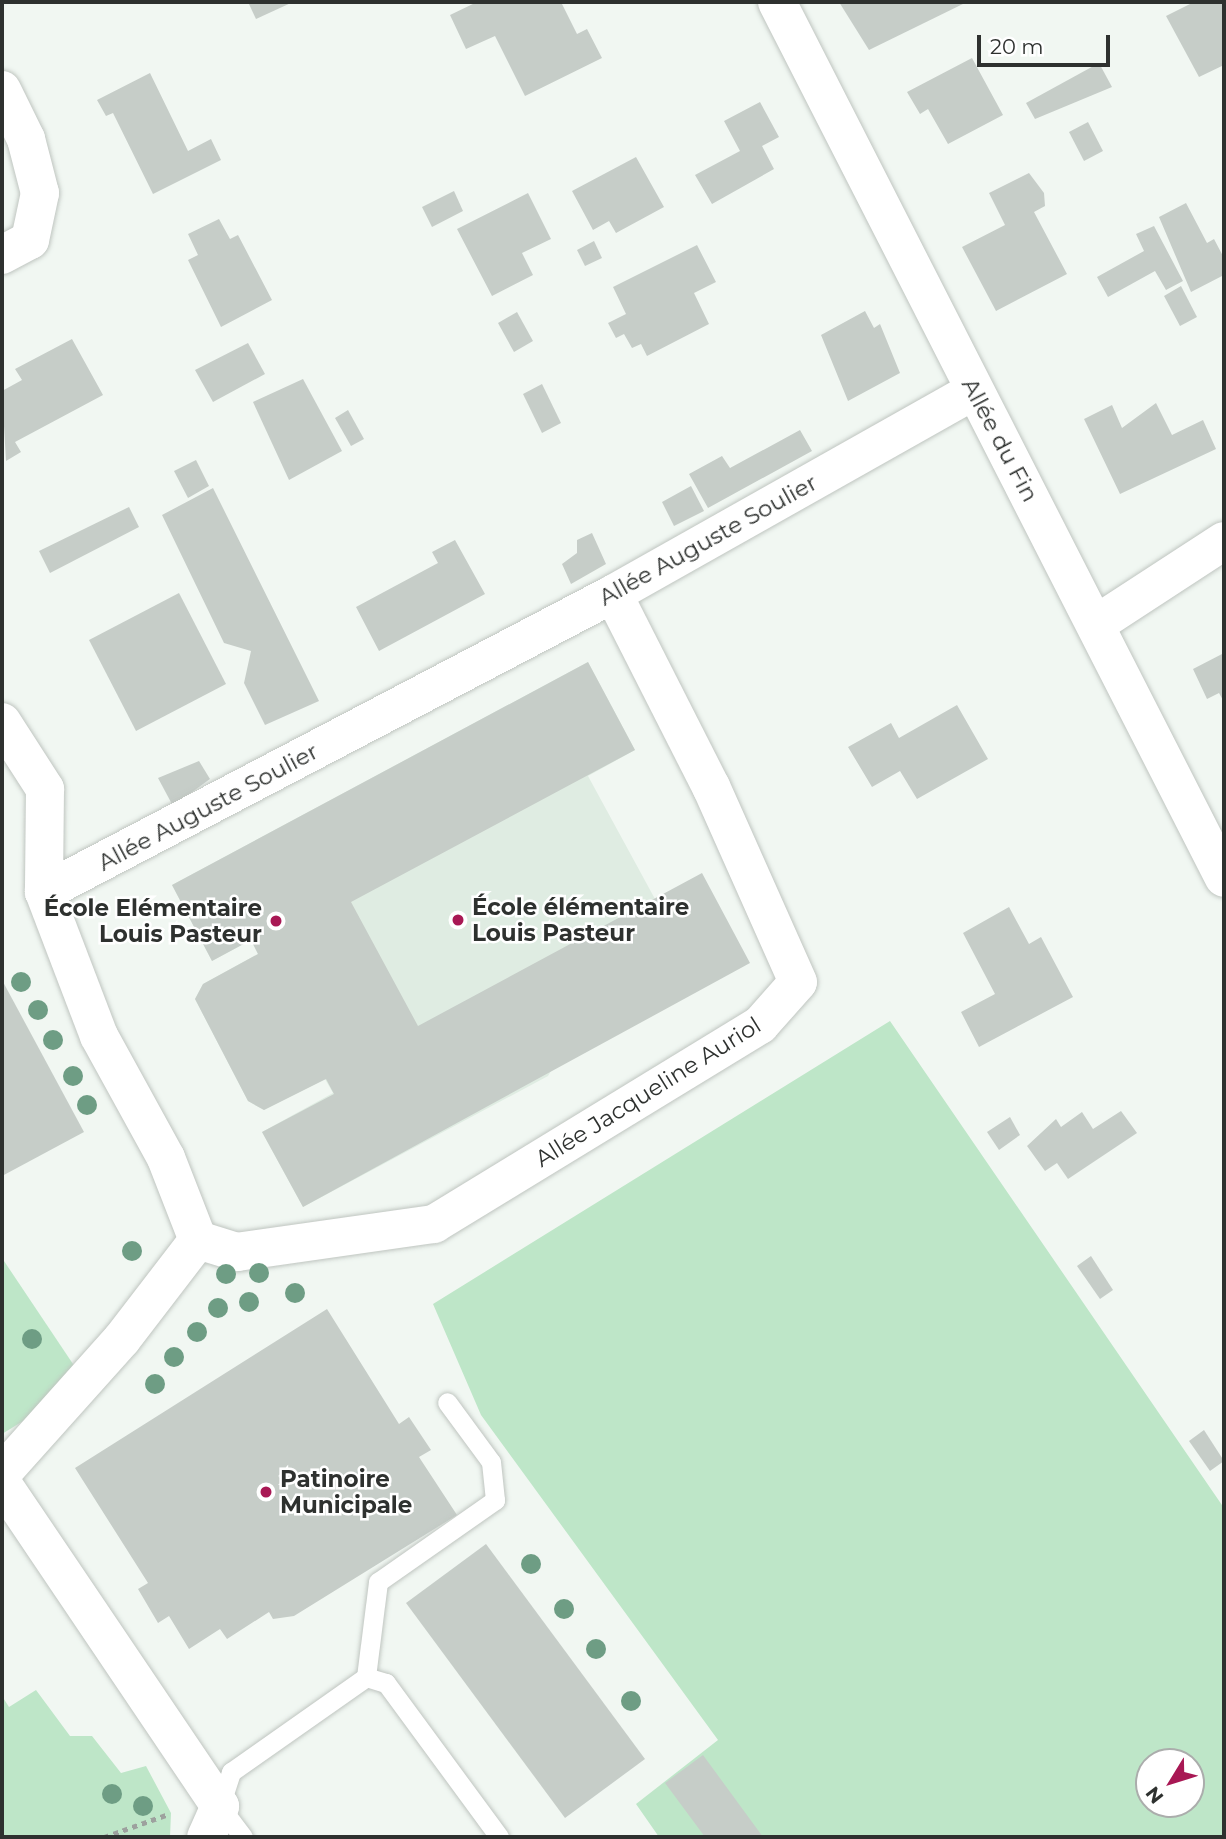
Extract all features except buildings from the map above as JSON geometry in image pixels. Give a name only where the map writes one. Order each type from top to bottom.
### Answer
[{"type":"street","name":"Allée du Fin","points":[[777,2],[900,235],[973,391],[1098,623],[1224,878]]},
{"type":"street","points":[[2,90],[26,139],[40,192],[30,240],[2,255]]},
{"type":"street","name":"Allée Auguste Soulier","points":[[44,892],[612,594],[973,391]]},
{"type":"street","points":[[1098,623],[1224,541]]},
{"type":"street","name":"Allée Jacqueline Auriol","points":[[198,1240],[237,1252],[434,1224],[760,1025],[798,982],[710,787],[612,594]]},
{"type":"street","points":[[2,722],[45,789],[44,892],[99,1036],[166,1158],[198,1240],[122,1339],[2,1473]]},
{"type":"street","points":[[2,1483],[135,1690],[213,1822]]},
{"type":"lane","points":[[243,1837],[213,1822],[231,1772],[366,1677],[379,1581],[495,1500],[491,1462],[447,1402]]},
{"type":"lane","points":[[366,1677],[386,1683],[499,1837]]},
{"type":"path","points":[[104,1837],[171,1813],[213,1822]]},
{"type":"shaded area","name":"École élémentaire Louis Pasteur","points":[[588,662],[635,750],[588,776],[655,899],[548,1076],[303,1207],[262,1132],[333,1093],[325,1079],[264,1110],[248,1101],[195,999],[203,984],[258,954],[251,940],[212,961],[172,885]]},
{"type":"green space","points":[[890,1021],[1224,1508],[1224,1837],[659,1837],[636,1804],[718,1740],[481,1415],[433,1304]]},
{"type":"green space","points":[[2,1258],[75,1367],[28,1418],[2,1434]]},
{"type":"green space","points":[[36,1690],[70,1736],[92,1736],[121,1773],[146,1766],[171,1813],[170,1837],[2,1837],[2,1696],[9,1707]]},
{"type":"place","name":"École élémentaire Louis Pasteur","points":[[458,920]]},
{"type":"place","name":"École Elémentaire Louis Pasteur","points":[[276,921]]},
{"type":"place","name":"Patinoire Municipale","points":[[266,1492]]}]
